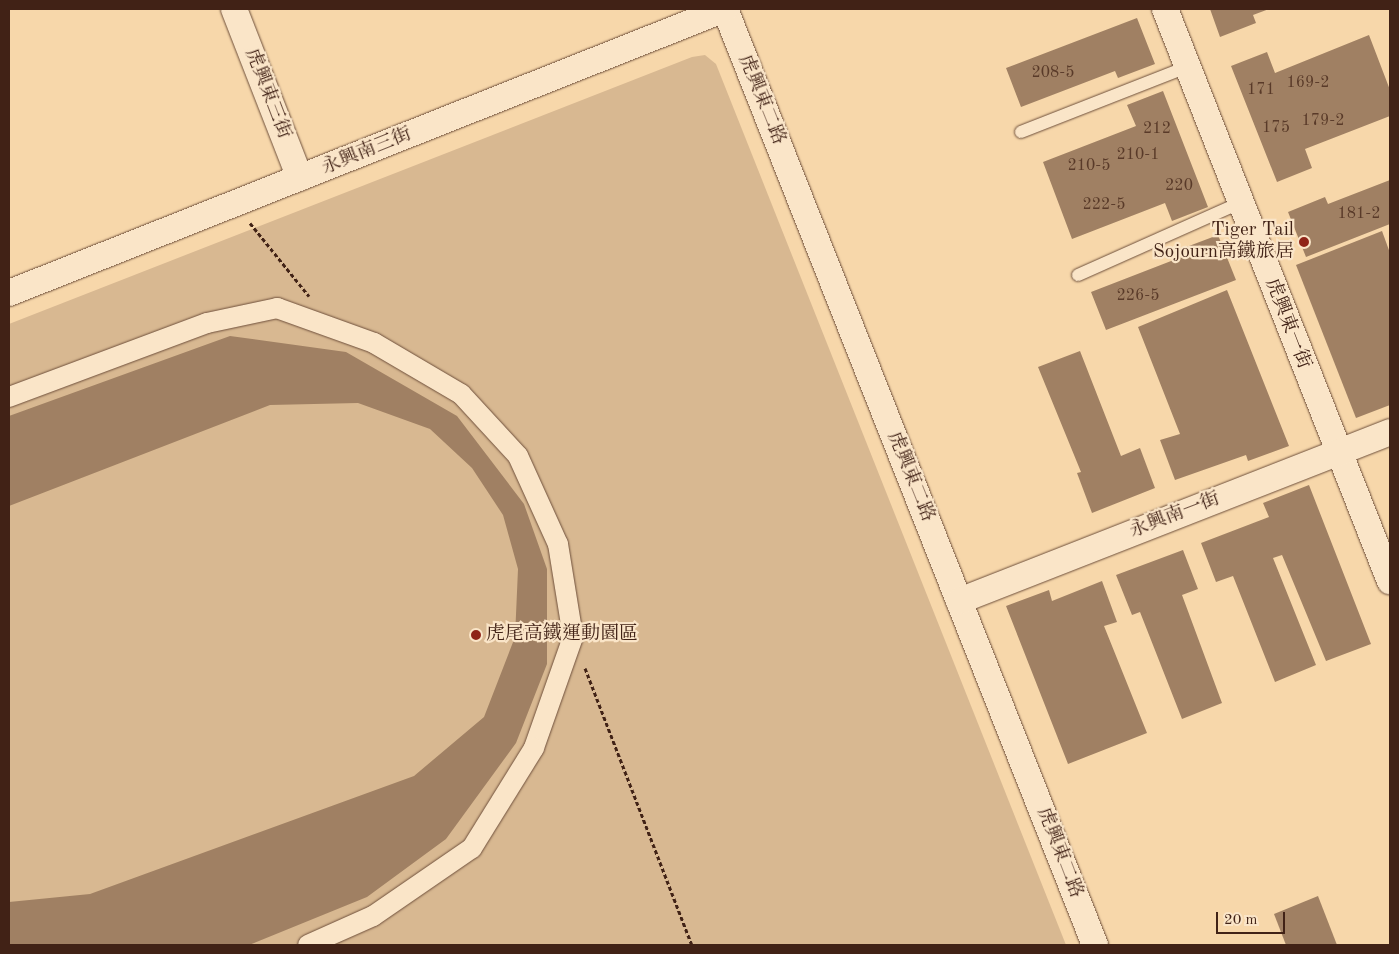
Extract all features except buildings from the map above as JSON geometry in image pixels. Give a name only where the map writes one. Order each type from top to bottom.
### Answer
[{"type":"street","name":"虎興東三街","points":[[234,9],[300,178]]},
{"type":"street","name":"永興南三街","points":[[9,293],[725,9]]},
{"type":"street","name":"虎興東二路","points":[[725,9],[1095,945]]},
{"type":"street","name":"虎興東一街","points":[[1165,9],[1193,65],[1338,452],[1390,582]]},
{"type":"street","points":[[9,397],[207,323],[277,308],[374,343],[462,394],[518,456],[558,544],[573,637],[534,748],[472,848],[373,916],[308,945]]},
{"type":"street","name":"永興南一街","points":[[959,602],[1390,432]]},
{"type":"lane","points":[[1021,132],[1193,65]]},
{"type":"lane","points":[[1078,275],[1246,207]]},
{"type":"path","points":[[249,222],[310,297]]},
{"type":"path","points":[[573,637],[692,945]]},
{"type":"shaded area","name":"虎尾高鐵運動園區","points":[[705,55],[716,64],[1066,945],[9,945],[9,324],[692,57]]},
{"type":"place","name":"Tiger Tail Sojourn高鐵旅居","points":[[1304,242]]},
{"type":"place","name":"虎尾高鐵運動園區","points":[[476,635]]}]
